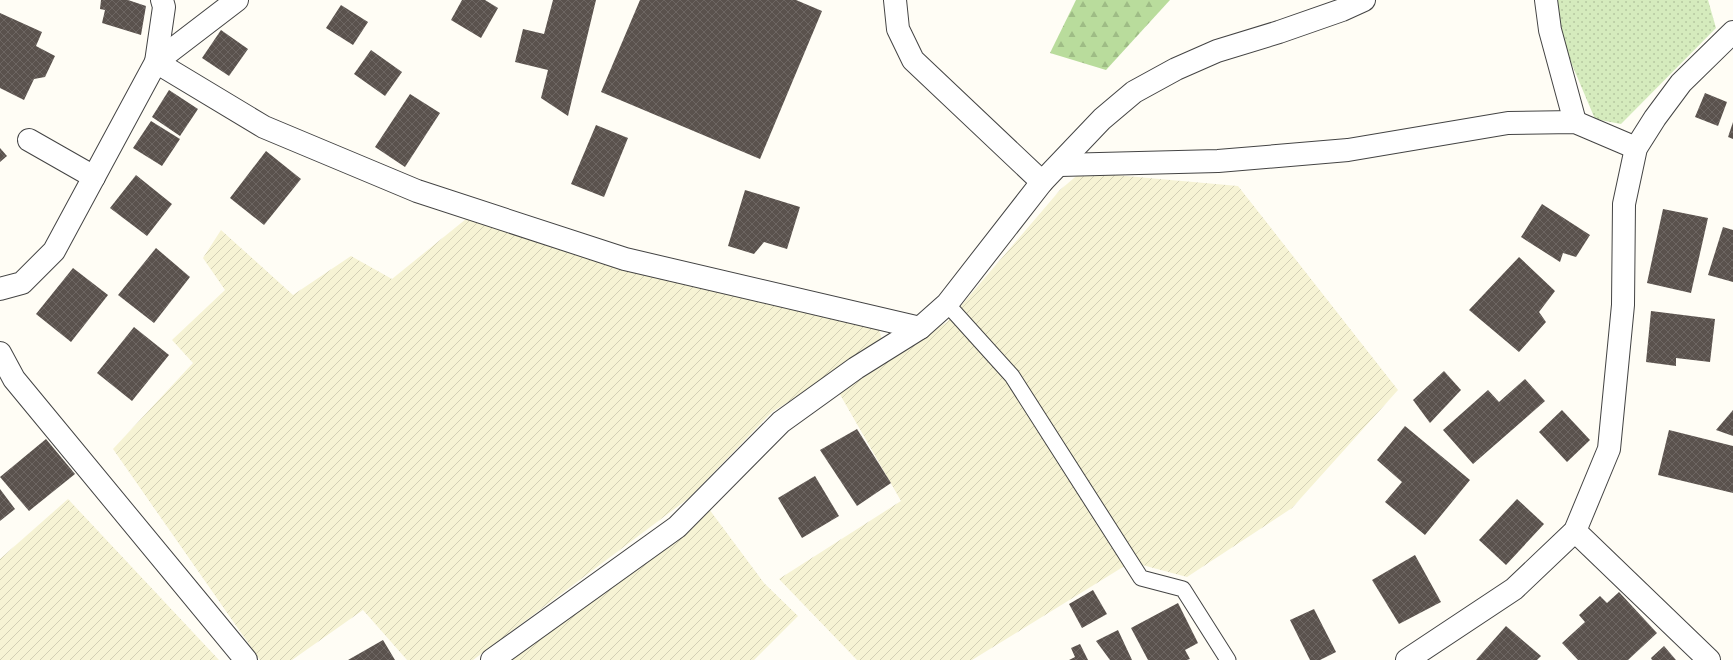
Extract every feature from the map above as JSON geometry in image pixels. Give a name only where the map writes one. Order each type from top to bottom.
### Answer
[{"type":"street","points":[[0,289],[22,283],[54,251],[156,62],[164,7],[162,0]]},
{"type":"street","points":[[156,62],[237,0]]},
{"type":"street","points":[[895,0],[898,29],[914,60],[1042,182]]},
{"type":"street","points":[[492,660],[677,527],[780,422],[856,368],[920,328],[947,304],[1042,182],[1060,165],[1102,119],[1134,92],[1176,69],[1217,51],[1286,30],[1342,10],[1364,0]]},
{"type":"street","points":[[1546,0],[1550,30],[1575,122]]},
{"type":"street","points":[[1407,660],[1514,589],[1575,531],[1609,449],[1623,305],[1624,204],[1636,148],[1655,118],[1681,83],[1733,32]]},
{"type":"street","points":[[156,62],[264,127],[417,191],[625,259],[920,328]]},
{"type":"street","points":[[1060,165],[1218,161],[1348,150],[1508,123],[1575,122],[1636,148]]},
{"type":"street","points":[[29,140],[94,177]]},
{"type":"street","points":[[0,354],[14,379],[246,660]]},
{"type":"street","points":[[1575,531],[1709,660]]},
{"type":"lane","points":[[947,304],[1012,376],[1075,472],[1141,578],[1183,589],[1228,660]]},
{"type":"shaded area","points":[[1081,172],[1238,186],[1398,390],[1292,508],[1187,577],[1131,562],[972,660],[857,660],[779,579],[901,501],[838,391],[947,322],[1060,190]]},
{"type":"shaded area","points":[[466,219],[657,274],[878,326],[883,343],[772,412],[689,498],[473,660],[407,660],[363,610],[292,660],[260,660],[113,449],[193,363],[172,340],[225,290],[203,258],[221,230],[293,295],[351,256],[392,279]]},
{"type":"shaded area","points":[[68,499],[219,660],[0,660],[0,559]]},
{"type":"shaded area","points":[[709,509],[764,583],[798,616],[754,660],[503,660]]},
{"type":"green space","points":[[1076,0],[1170,0],[1106,70],[1050,53]]},
{"type":"green space","points":[[1554,0],[1708,0],[1716,28],[1621,124],[1595,119],[1559,34]]},
{"type":"building","points":[[101,0],[128,0],[146,6],[141,35],[102,23],[105,10],[100,9]]},
{"type":"building","points":[[462,0],[485,0],[498,8],[481,38],[451,20]]},
{"type":"building","points":[[553,0],[596,0],[568,116],[541,98],[548,70],[515,62],[523,29],[544,34]]},
{"type":"building","points":[[640,0],[796,0],[822,11],[760,159],[601,92]]},
{"type":"building","points":[[341,5],[368,22],[353,45],[326,28]]},
{"type":"building","points":[[0,13],[42,32],[36,46],[55,56],[45,77],[34,79],[24,100],[0,88]]},
{"type":"building","points":[[221,30],[248,49],[229,76],[202,58]]},
{"type":"building","points":[[371,50],[402,72],[385,96],[354,74]]},
{"type":"building","points":[[169,90],[198,109],[180,136],[152,117]]},
{"type":"building","points":[[1705,93],[1727,102],[1718,126],[1695,117]]},
{"type":"building","points":[[410,94],[440,113],[405,167],[375,147]]},
{"type":"building","points":[[151,121],[180,139],[162,166],[133,148]]},
{"type":"building","points":[[1733,122],[1733,139],[1728,137]]},
{"type":"building","points":[[596,125],[628,138],[604,197],[571,184]]},
{"type":"building","points":[[0,148],[7,156],[0,162]]},
{"type":"building","points":[[266,151],[301,179],[264,225],[230,198]]},
{"type":"building","points":[[136,175],[172,204],[147,236],[110,208]]},
{"type":"building","points":[[745,190],[800,207],[787,249],[764,242],[754,254],[728,246]]},
{"type":"building","points":[[1542,204],[1590,235],[1576,257],[1563,253],[1560,262],[1521,237]]},
{"type":"building","points":[[1663,209],[1708,218],[1691,293],[1647,283]]},
{"type":"building","points":[[1723,227],[1733,230],[1733,282],[1708,275]]},
{"type":"building","points":[[156,248],[190,277],[154,323],[118,295]]},
{"type":"building","points":[[1519,257],[1555,291],[1539,312],[1546,322],[1519,352],[1469,310]]},
{"type":"building","points":[[73,268],[108,295],[71,342],[36,314]]},
{"type":"building","points":[[1651,311],[1715,319],[1710,362],[1676,358],[1676,366],[1646,362]]},
{"type":"building","points":[[134,327],[169,355],[132,401],[97,373]]},
{"type":"building","points":[[1444,371],[1461,390],[1430,423],[1413,400]]},
{"type":"building","points":[[1525,379],[1545,401],[1473,464],[1443,430],[1488,390],[1499,402]]},
{"type":"building","points":[[1562,410],[1590,440],[1567,462],[1539,432]]},
{"type":"building","points":[[1733,410],[1733,436],[1716,430]]},
{"type":"building","points":[[1405,426],[1470,480],[1425,535],[1385,502],[1402,482],[1377,460]]},
{"type":"building","points":[[857,429],[891,483],[857,506],[820,450]]},
{"type":"building","points":[[1669,430],[1733,446],[1733,493],[1658,475]]},
{"type":"building","points":[[46,439],[75,474],[29,511],[0,477]]},
{"type":"building","points":[[815,476],[839,516],[802,538],[778,498]]},
{"type":"building","points":[[0,489],[15,509],[0,521]]},
{"type":"building","points":[[1517,499],[1544,524],[1506,565],[1479,540]]},
{"type":"building","points":[[1415,555],[1441,602],[1399,624],[1372,580]]},
{"type":"building","points":[[1093,590],[1107,614],[1082,628],[1069,604]]},
{"type":"building","points":[[1619,592],[1657,633],[1628,660],[1578,660],[1562,643],[1585,622],[1579,615],[1600,596],[1607,603]]},
{"type":"building","points":[[1178,603],[1198,643],[1185,650],[1190,659],[1148,660],[1131,628]]},
{"type":"building","points":[[1314,609],[1336,652],[1320,660],[1310,660],[1290,620]]},
{"type":"building","points":[[1506,626],[1541,656],[1537,660],[1476,660]]},
{"type":"building","points":[[1118,630],[1132,660],[1110,660],[1096,641]]},
{"type":"building","points":[[383,640],[395,660],[348,660]]},
{"type":"building","points":[[1080,644],[1088,660],[1069,660],[1075,657],[1071,648]]},
{"type":"building","points":[[1664,646],[1676,660],[1652,660],[1651,658]]}]
